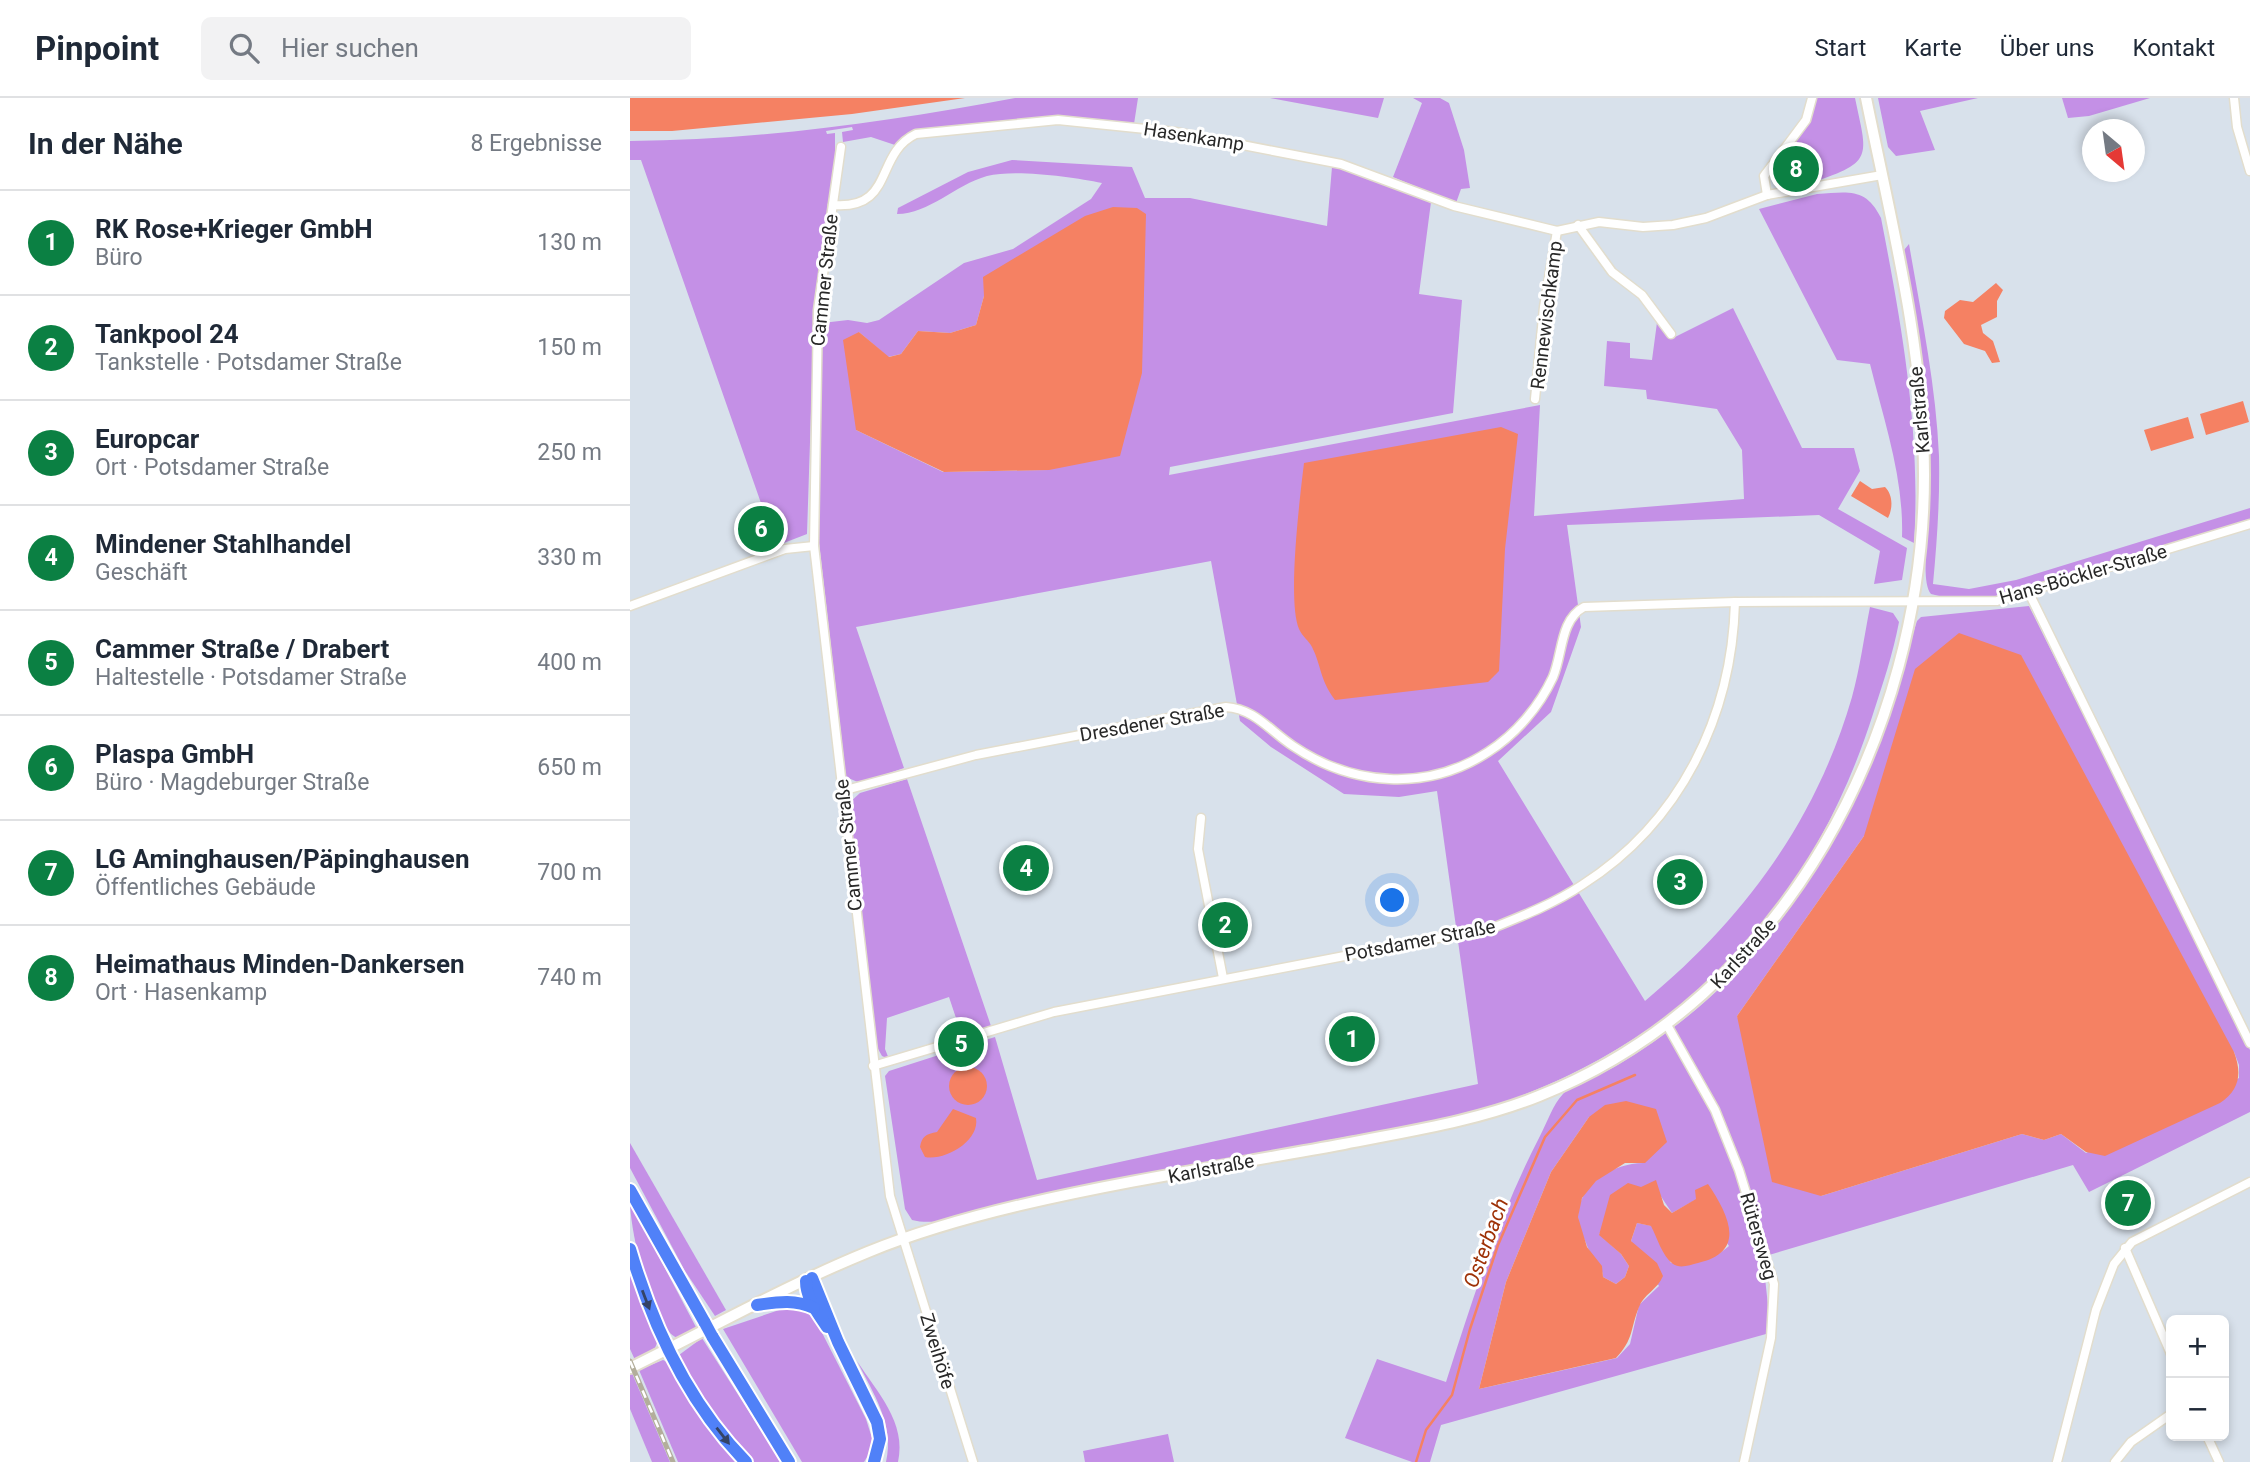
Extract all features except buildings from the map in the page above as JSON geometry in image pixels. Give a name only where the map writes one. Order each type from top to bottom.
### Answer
[{"type":"main road","points":[[630,1190],[712,1336],[789,1462]]},
{"type":"main road","points":[[630,1250],[652,1316],[669,1349],[702,1409],[746,1462]]},
{"type":"main road","points":[[809,1280],[806,1289],[814,1308],[838,1342]]},
{"type":"main road","points":[[809,1280],[877,1422],[880,1438],[874,1462]]},
{"type":"main road","points":[[757,1305],[786,1301],[801,1302],[814,1308]]},
{"type":"main road","points":[[777,1443],[794,1462]]},
{"type":"street","points":[[1767,195],[1764,176],[1806,120],[1812,98]]},
{"type":"street","name":"Karlstraße","points":[[903,1240],[1020,1205],[1481,1115],[1566,1084],[1629,1051],[1667,1025],[1739,962],[1795,893],[1845,807],[1880,722],[1913,600],[1923,489],[1922,425],[1917,374],[1866,98]]},
{"type":"street","points":[[2234,98],[2237,127],[2250,171]]},
{"type":"street","name":"Hasenkamp","points":[[833,205],[852,206],[869,199],[899,149],[916,134],[1021,122],[1069,121],[1175,132],[1341,164],[1454,206],[1557,231],[1600,222],[1643,227],[1673,225],[1706,218],[1767,195],[1882,175]]},
{"type":"street","name":"Cammer Straße","points":[[841,147],[818,310],[814,546],[873,1066],[890,1196],[903,1240]]},
{"type":"street","points":[[1578,225],[1612,272],[1642,295],[1671,334]]},
{"type":"street","name":"Rennewischkamp","points":[[1535,399],[1544,307],[1557,231]]},
{"type":"street","name":"Hans-Böckler-Straße","points":[[1913,600],[1966,603],[1997,601],[2250,524]]},
{"type":"street","points":[[630,606],[785,549],[814,546]]},
{"type":"street","points":[[2029,593],[2250,1043]]},
{"type":"street","points":[[1735,601],[1913,600]]},
{"type":"street","name":"Dresdener Straße","points":[[842,791],[976,755],[1226,707],[1246,711],[1305,754],[1343,772],[1386,779],[1435,775],[1459,768],[1490,751],[1531,713],[1553,675],[1570,617],[1577,611],[1598,606],[1735,601]]},
{"type":"street","name":"Potsdamer Straße","points":[[873,1066],[1054,1012],[1495,927],[1558,899],[1622,855],[1662,812],[1702,749],[1727,679],[1734,636],[1735,601]]},
{"type":"street","points":[[1201,818],[1198,849],[1223,978]]},
{"type":"street","name":"Rütersweg","points":[[1667,1025],[1715,1110],[1734,1158],[1774,1284],[1771,1338],[1744,1462]]},
{"type":"street","points":[[2057,1462],[2096,1310],[2114,1264],[2125,1248],[2250,1182]]},
{"type":"street","points":[[630,1368],[866,1253],[903,1240]]},
{"type":"street","name":"Zweihöfe","points":[[903,1240],[973,1462]]},
{"type":"street","points":[[2125,1248],[2166,1342]]},
{"type":"street","points":[[2115,1462],[2131,1442],[2166,1418]]},
{"type":"street","points":[[2209,1441],[2219,1462]]},
{"type":"shaded area","points":[[630,98],[965,98],[852,114],[672,131],[630,131]]},
{"type":"shaded area","points":[[1015,98],[1138,98],[1134,124],[1067,117],[972,125],[909,133],[895,145],[871,137],[843,142],[842,132],[853,130],[852,127],[826,131],[827,134],[835,133],[835,158],[814,320],[807,534],[776,546],[641,160],[630,160],[630,141],[726,137],[823,128],[920,115]]},
{"type":"shaded area","points":[[1270,98],[1384,98],[1378,118]]},
{"type":"shaded area","points":[[1413,98],[1440,98],[1449,103],[1464,150],[1470,188],[1461,189],[1456,203],[1393,177],[1422,103]]},
{"type":"shaded area","points":[[1815,98],[1855,98],[1863,145],[1857,162],[1847,169],[1813,182],[1793,142]]},
{"type":"shaded area","points":[[1878,98],[1978,98],[1920,111],[1935,150],[1896,156],[1888,147]]},
{"type":"shaded area","points":[[2062,98],[2150,98],[2089,116],[2068,118]]},
{"type":"shaded area","points":[[1012,160],[1132,167],[1145,198],[1190,198],[1327,226],[1332,167],[1351,170],[1431,202],[1419,294],[1462,300],[1453,413],[1170,467],[1169,475],[1540,405],[1534,516],[1744,499],[1742,450],[1717,409],[1647,399],[1646,390],[1604,386],[1607,341],[1630,343],[1630,358],[1652,360],[1658,315],[1675,337],[1733,308],[1802,448],[1854,448],[1860,471],[1838,509],[1907,548],[1902,580],[1874,584],[1880,551],[1819,515],[1567,525],[1581,627],[1551,712],[1498,761],[1645,1001],[1714,936],[1745,901],[1797,826],[1837,742],[1852,697],[1870,607],[1893,613],[1899,622],[1891,657],[1847,782],[1816,845],[1778,903],[1735,955],[1685,1001],[1629,1042],[1567,1076],[1481,1110],[1426,1123],[1055,1191],[958,1218],[926,1222],[912,1220],[905,1209],[885,1076],[889,1071],[995,1037],[1037,1180],[1478,1084],[1437,791],[1399,797],[1344,794],[1271,747],[1240,721],[1211,561],[856,627],[904,768],[860,783],[846,777],[817,525],[822,323],[848,320],[867,323],[879,320],[964,263],[1013,249],[1091,199],[1102,183],[1044,175],[999,174],[975,180],[920,209],[897,214],[898,208],[968,172]],"holes":[[[984,296],[1049,470],[943,472],[856,430],[859,332],[888,357],[901,354],[918,331],[950,333],[976,325]]]},
{"type":"shaded area","points":[[1847,193],[1862,196],[1881,218],[1908,380],[1915,461],[1914,543],[1902,537],[1896,471],[1870,364],[1837,360],[1759,209],[1817,194]]},
{"type":"shaded area","points":[[1113,207],[1137,208],[1146,214],[1142,373],[1120,456],[1049,470],[944,472],[856,430],[843,340],[859,332],[889,357],[901,354],[918,331],[950,333],[976,325],[984,296],[983,277],[1085,216]]},
{"type":"shaded area","points":[[1909,244],[1935,403],[1939,456],[1933,584],[1969,589],[2016,580],[2250,508],[2250,521],[2017,592],[1974,598],[1931,594],[1926,578],[1929,510],[1927,444],[1904,250]]},
{"type":"shaded area","points":[[1996,283],[2003,290],[1997,301],[1997,317],[1981,325],[1983,333],[1993,341],[2000,362],[1992,363],[1985,351],[1964,344],[1944,318],[1945,311],[1960,300],[1973,302]]},
{"type":"shaded area","points":[[2243,401],[2249,422],[2206,435],[2200,414]]},
{"type":"shaded area","points":[[2188,417],[2194,438],[2151,451],[2144,430]]},
{"type":"shaded area","points":[[1501,427],[1518,434],[1505,549],[1499,671],[1488,682],[1335,700],[1326,685],[1312,647],[1299,629],[1296,615],[1294,573],[1304,463]]},
{"type":"shaded area","points":[[1860,481],[1872,489],[1885,487],[1888,490],[1891,510],[1888,518],[1851,496]]},
{"type":"shaded area","points":[[2029,606],[2250,1050],[2250,1112],[2089,1192],[2073,1165],[1769,1255],[1763,1259],[1769,1315],[1766,1334],[1441,1425],[1430,1462],[1412,1462],[1345,1438],[1377,1359],[1446,1382],[1499,1226],[1559,1098],[1574,1085],[1639,1052],[1686,1018],[1749,959],[1784,917],[1839,825],[1862,776],[1917,621],[1921,617]],"holes":[[[1864,836],[2234,1052],[2239,1065],[2239,1078],[2086,1153],[2061,1134],[2044,1140],[2022,1134],[1821,1196],[1737,1016]],[[1589,1117],[1645,1163],[1622,1166],[1611,1171],[1584,1194],[1578,1217],[1588,1248],[1603,1277],[1616,1284],[1625,1277],[1629,1266],[1621,1254],[1599,1234],[1658,1192],[1672,1213],[1697,1199],[1729,1246],[1709,1258],[1671,1263],[1652,1226],[1637,1223],[1631,1241],[1659,1286],[1639,1305],[1630,1344],[1617,1358],[1479,1389],[1506,1282],[1551,1172]]]},
{"type":"shaded area","points":[[1959,633],[2021,655],[2234,1052],[2238,1080],[2232,1092],[2220,1103],[2105,1156],[2086,1152],[2061,1134],[2044,1140],[2022,1134],[1821,1196],[1772,1182],[1737,1016],[1864,836],[1915,669]]},
{"type":"shaded area","points":[[907,779],[991,1026],[962,1036],[949,997],[887,1018],[885,1049],[889,1059],[882,1056],[877,1047],[849,803],[860,793]]},
{"type":"shaded area","points":[[968,1067],[982,1072],[987,1086],[982,1100],[968,1105],[954,1100],[949,1086],[954,1072]]},
{"type":"shaded area","points":[[1626,1101],[1656,1109],[1667,1142],[1645,1163],[1625,1163],[1596,1181],[1582,1198],[1578,1217],[1587,1247],[1602,1266],[1603,1277],[1616,1284],[1625,1277],[1629,1266],[1621,1254],[1599,1235],[1610,1195],[1628,1183],[1641,1187],[1656,1180],[1664,1205],[1672,1213],[1696,1199],[1695,1190],[1708,1184],[1727,1219],[1728,1241],[1714,1258],[1679,1266],[1666,1256],[1651,1226],[1637,1223],[1631,1241],[1657,1263],[1663,1276],[1641,1303],[1629,1339],[1616,1358],[1479,1389],[1506,1282],[1551,1172],[1589,1117],[1605,1105]]},
{"type":"shaded area","points":[[953,1109],[976,1118],[973,1134],[960,1148],[942,1156],[925,1157],[920,1147],[923,1138],[937,1132]]},
{"type":"shaded area","points":[[630,1143],[726,1310],[715,1316],[685,1271],[630,1168]]},
{"type":"shaded area","points":[[630,1202],[697,1329],[678,1338],[668,1331],[651,1299],[638,1255]]},
{"type":"shaded area","points":[[630,1262],[659,1338],[655,1348],[635,1360],[630,1349]]},
{"type":"shaded area","points":[[794,1305],[814,1317],[866,1419],[872,1438],[869,1454],[864,1462],[802,1462],[723,1329]]},
{"type":"shaded area","points":[[702,1338],[781,1462],[752,1462],[698,1396],[682,1367],[679,1355]]},
{"type":"shaded area","points":[[663,1360],[669,1363],[740,1462],[678,1462],[639,1370]]},
{"type":"shaded area","points":[[857,1361],[894,1421],[900,1448],[898,1462],[886,1462],[888,1435],[885,1422],[876,1397]]},
{"type":"shaded area","points":[[630,1373],[670,1462],[652,1462],[630,1409]]},
{"type":"shaded area","points":[[1168,1434],[1174,1462],[1085,1462],[1083,1451]]},
{"type":"waterway","name":"Osterbach","points":[[1416,1462],[1426,1430],[1452,1395],[1470,1329],[1498,1245],[1545,1137],[1577,1100],[1635,1075]]},
{"type":"railway","points":[[630,1361],[673,1462]]},
{"type":"place","name":"Heimathaus Minden-Dankersen","points":[[1796,169]]},
{"type":"place","name":"Plaspa GmbH","points":[[761,529]]},
{"type":"place","name":"Mindener Stahlhandel","points":[[1026,868]]},
{"type":"place","name":"Europcar","points":[[1680,882]]},
{"type":"place","name":"Tankpool 24","points":[[1225,925]]},
{"type":"place","name":"RK Rose+Krieger GmbH","points":[[1352,1039]]},
{"type":"place","name":"Cammer Straße / Drabert","points":[[961,1044]]},
{"type":"place","name":"LG Aminghausen/Päpinghausen","points":[[2128,1203]]}]
